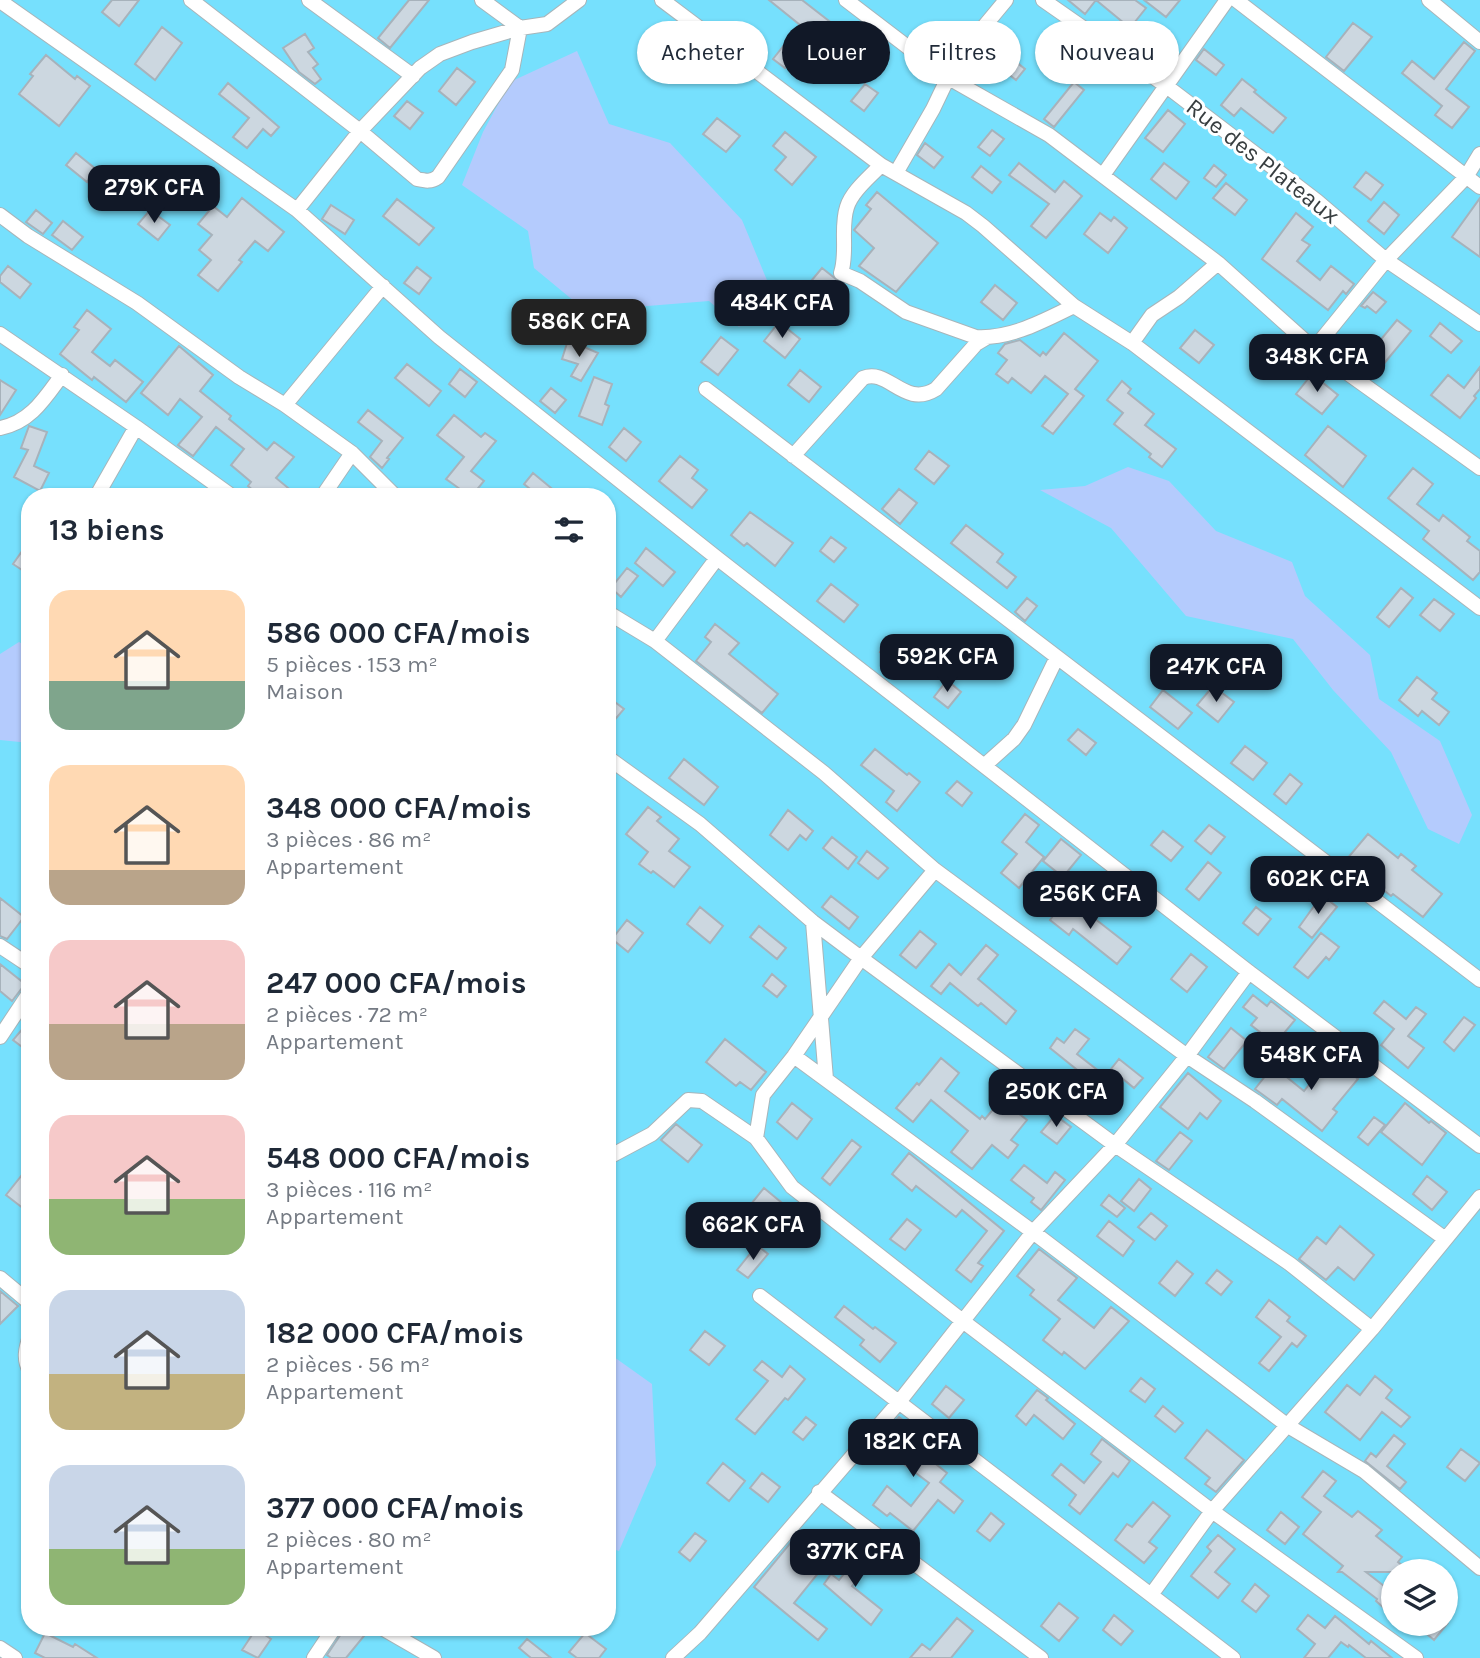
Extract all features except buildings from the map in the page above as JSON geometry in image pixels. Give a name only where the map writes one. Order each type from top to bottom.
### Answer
[{"type":"street","points":[[191,0],[360,131],[417,179],[433,181],[512,70],[520,28]]},
{"type":"street","points":[[309,0],[413,76]]},
{"type":"street","points":[[482,0],[520,28]]},
{"type":"street","points":[[298,210],[360,131],[413,76],[440,54],[520,28],[547,24],[579,0]]},
{"type":"street","points":[[662,0],[881,165],[966,213],[1074,306],[1132,343],[1480,608]]},
{"type":"street","points":[[846,0],[904,44]]},
{"type":"street","points":[[988,21],[1006,0]]},
{"type":"street","name":"Rue des Plateaux","points":[[1043,0],[1165,85],[1317,201],[1386,260],[1480,324]]},
{"type":"street","points":[[1103,175],[1227,0]]},
{"type":"street","points":[[1236,0],[1480,187]]},
{"type":"street","points":[[1429,0],[1480,42]]},
{"type":"street","points":[[2,2],[298,210],[439,337],[717,558],[1250,972],[1480,1146]]},
{"type":"street","points":[[896,173],[933,109],[944,84]]},
{"type":"street","points":[[959,84],[1049,135],[1218,263],[1314,349],[1480,468]]},
{"type":"street","points":[[1314,349],[1386,260],[1466,177],[1480,154]]},
{"type":"street","points":[[881,165],[847,207],[841,273],[860,281],[906,312],[976,337],[986,338]]},
{"type":"street","points":[[0,215],[28,236],[137,303],[239,377],[285,405],[352,453],[387,488]]},
{"type":"street","points":[[1132,343],[1152,315],[1180,297],[1218,263]]},
{"type":"street","points":[[285,405],[383,286]]},
{"type":"street","points":[[793,456],[863,378],[875,376],[913,396],[929,394],[976,344],[986,338],[1032,326],[1074,306]]},
{"type":"street","points":[[0,334],[136,426],[221,488]]},
{"type":"street","points":[[0,428],[24,420],[36,410],[62,375]]},
{"type":"street","points":[[706,389],[1480,980]]},
{"type":"street","points":[[101,488],[136,426]]},
{"type":"street","points":[[328,488],[352,453]]},
{"type":"street","points":[[655,641],[717,558]]},
{"type":"street","points":[[616,617],[655,641],[824,773],[935,870],[1187,1056],[1255,1101],[1444,1238]]},
{"type":"street","points":[[985,765],[1014,739],[1024,725],[1057,657]]},
{"type":"street","points":[[616,763],[700,824],[814,922],[861,958],[1115,1145],[1290,1264],[1372,1329]]},
{"type":"street","points":[[756,1138],[763,1095],[794,1056],[861,958],[935,870]]},
{"type":"street","points":[[814,922],[826,1079]]},
{"type":"street","points":[[0,946],[21,960]]},
{"type":"street","points":[[673,1658],[700,1633],[899,1402],[1033,1232],[1115,1145],[1250,972]]},
{"type":"street","points":[[0,1037],[21,1006]]},
{"type":"street","points":[[794,1056],[1033,1232],[1288,1426],[1364,1471],[1480,1568]]},
{"type":"street","points":[[616,1153],[652,1134],[688,1100],[702,1101],[756,1138],[792,1187],[964,1322],[1212,1511],[1416,1658]]},
{"type":"street","points":[[1151,1595],[1212,1511],[1372,1329],[1480,1197]]},
{"type":"street","points":[[0,1278],[21,1296]]},
{"type":"street","points":[[760,1296],[1233,1658]]},
{"type":"street","points":[[819,1492],[1041,1658]]},
{"type":"street","points":[[314,1658],[329,1636]]},
{"type":"street","points":[[396,1636],[434,1658]]},
{"type":"shaded area","points":[[0,0],[1480,0],[1480,1658],[0,1658]]},
{"type":"shaded area","points":[[577,51],[609,124],[670,143],[742,220],[774,297],[739,327],[709,301],[586,311],[534,268],[528,231],[462,185],[483,132],[510,82]]},
{"type":"shaded area","points":[[1128,467],[1169,481],[1216,531],[1292,562],[1305,596],[1370,655],[1379,699],[1440,741],[1472,815],[1459,844],[1428,829],[1391,752],[1333,690],[1293,639],[1186,616],[1111,528],[1040,490],[1085,486]]},
{"type":"shaded area","points":[[21,643],[21,742],[0,740],[0,654]]},
{"type":"shaded area","points":[[616,1358],[652,1384],[656,1465],[619,1551],[616,1550]]}]
